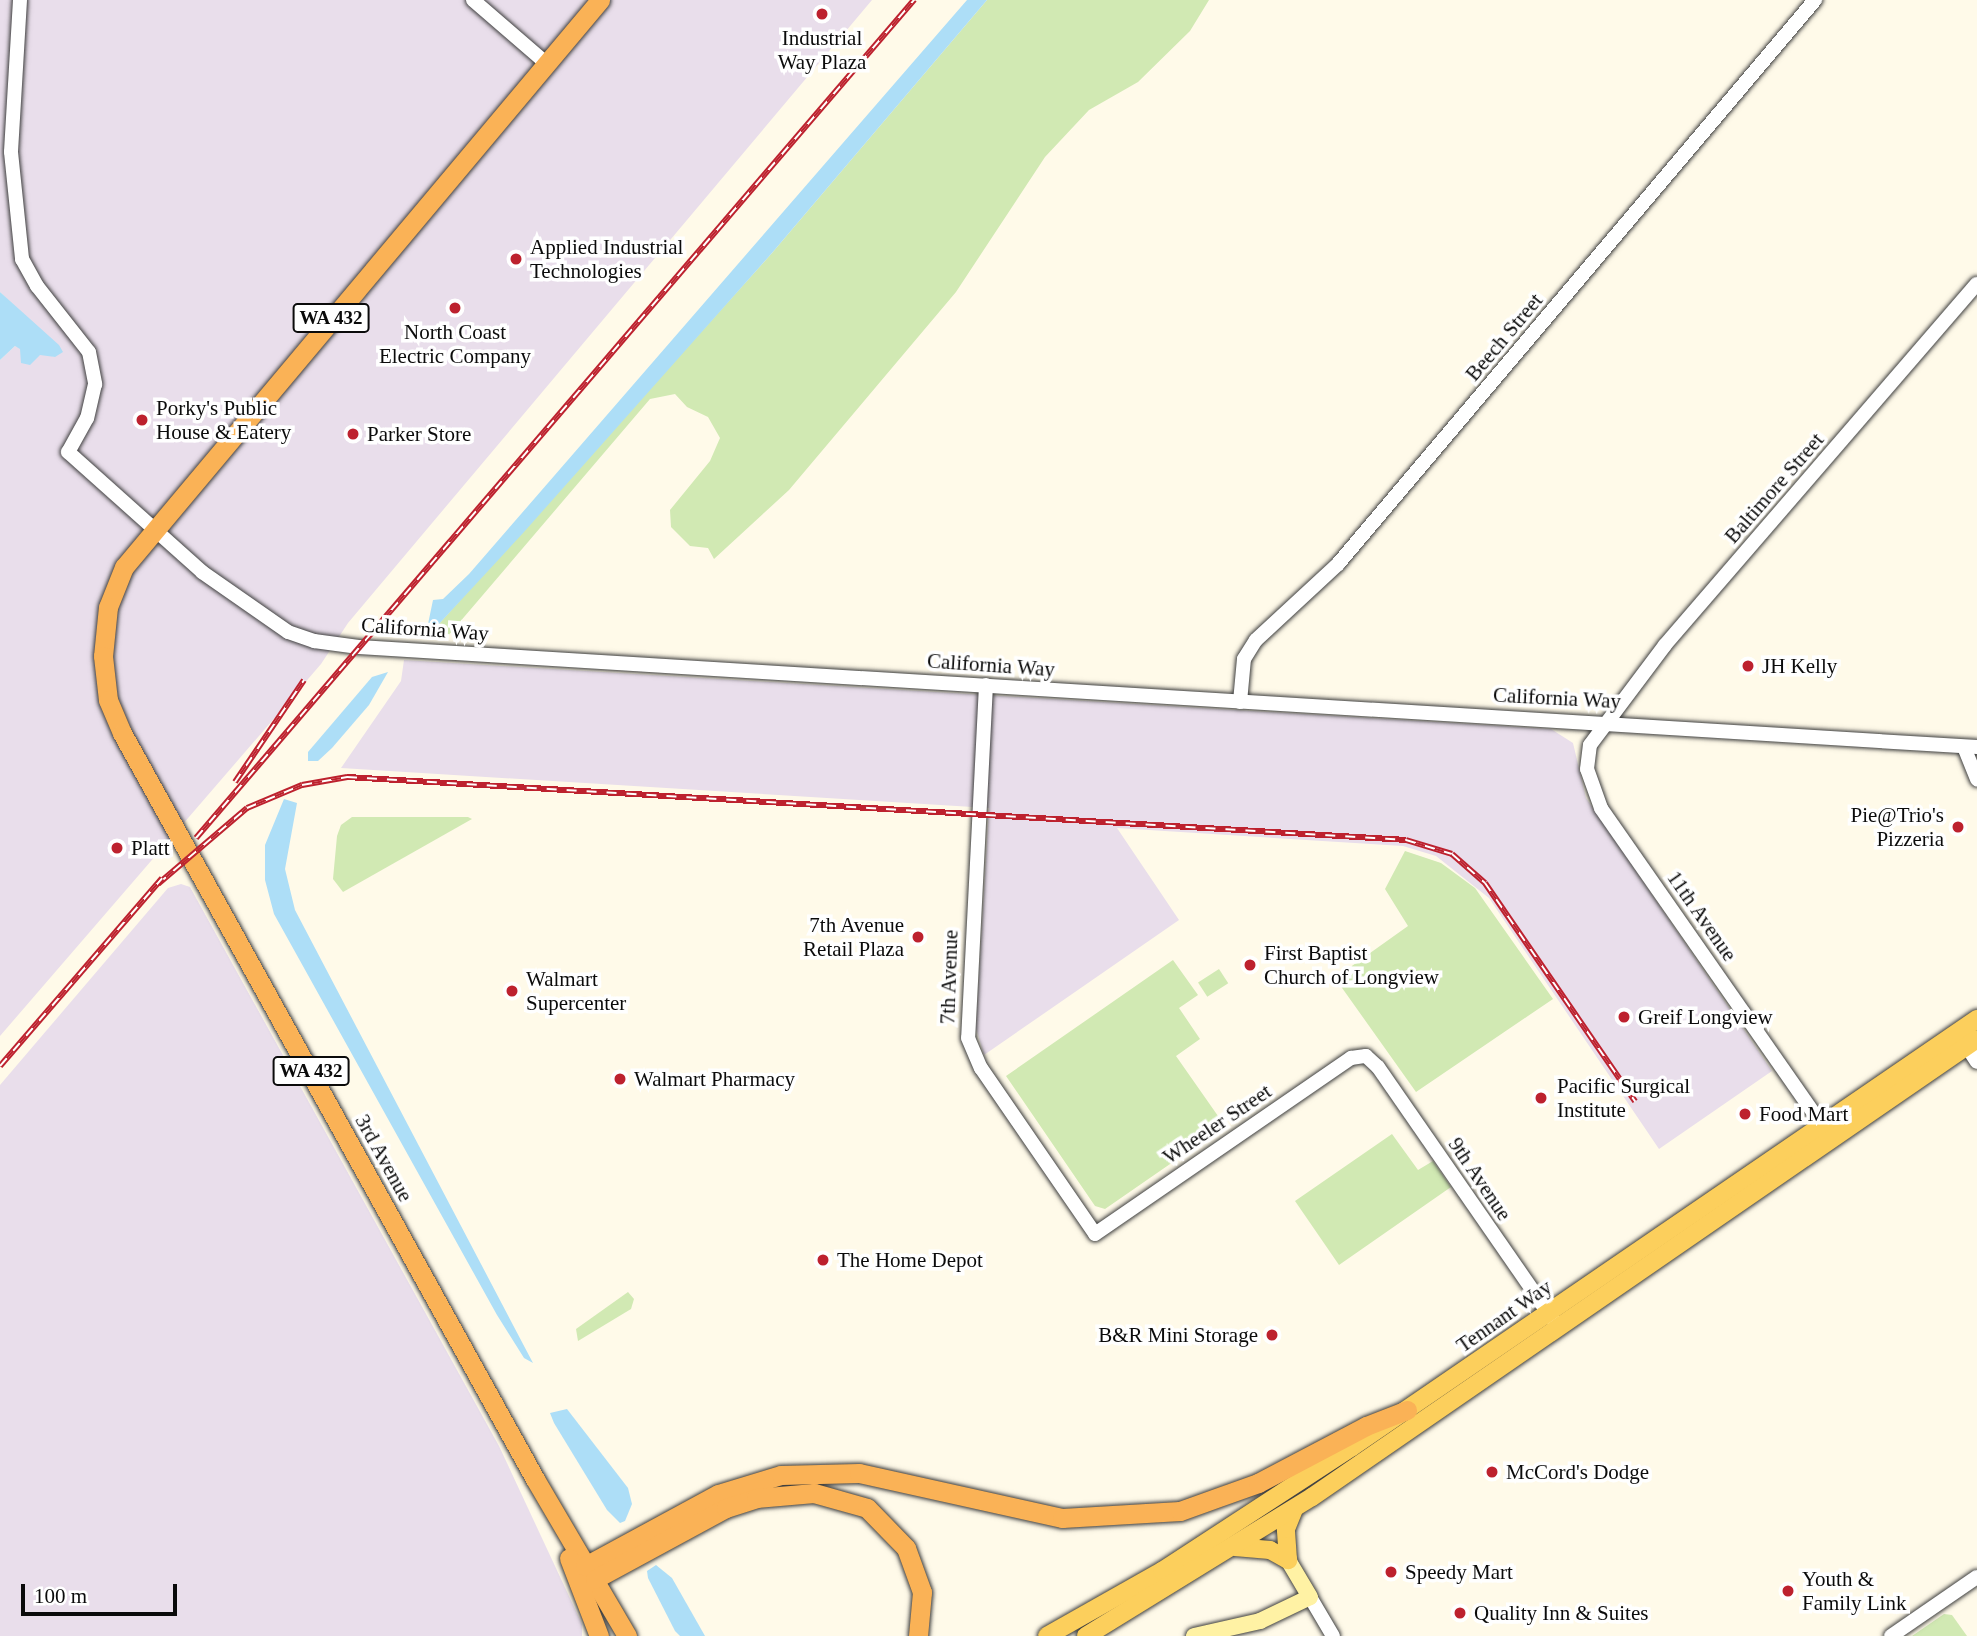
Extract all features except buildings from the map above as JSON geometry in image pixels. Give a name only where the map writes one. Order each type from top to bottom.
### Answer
[{"type":"highway","name":"WA 432","points":[[155,529],[600,0]]},
{"type":"highway","name":"3rd Avenue","points":[[155,529],[120,577],[108,607],[103,656],[108,700],[122,733],[535,1479],[627,1636]]},
{"type":"highway","points":[[590,1573],[718,1494],[781,1475],[859,1473],[1062,1518],[1139,1517],[1180,1511],[1258,1483],[1366,1426],[1407,1410]]},
{"type":"highway","points":[[535,1479],[599,1636]]},
{"type":"highway","points":[[590,1573],[726,1508],[756,1498],[814,1493],[867,1508],[906,1548],[922,1592],[918,1636]]},
{"type":"main road","name":"Tennant Way","points":[[1048,1636],[1162,1571],[1407,1410],[1553,1320],[1967,1039],[1977,1019]]},
{"type":"main road","name":"Tennant Way","points":[[1086,1636],[1294,1509],[1822,1125],[1967,1039]]},
{"type":"main road","points":[[1194,1636],[1260,1621],[1310,1597],[1288,1560],[1286,1529],[1294,1509]]},
{"type":"main road","points":[[1235,1547],[1261,1548],[1288,1560]]},
{"type":"street","name":"California Way","points":[[20,0],[11,152],[22,259],[37,286],[89,352],[95,384],[87,418],[68,452],[260,616],[314,641],[1240,702],[1605,721],[1970,747]]},
{"type":"street","points":[[473,0],[547,63]]},
{"type":"street","name":"Beech Street","points":[[1240,702],[1244,659],[1256,640],[1338,564],[1815,0]]},
{"type":"street","name":"Baltimore Street","points":[[1605,721],[1977,284]]},
{"type":"street","name":"7th Avenue","points":[[986,685],[968,1038],[981,1068],[1095,1234]]},
{"type":"street","name":"11th Avenue","points":[[1605,721],[1590,744],[1587,769],[1601,808],[1822,1125]]},
{"type":"street","points":[[1970,747],[1977,779]]},
{"type":"street","points":[[1967,1039],[1977,1062]]},
{"type":"street","name":"Wheeler Street","points":[[1095,1234],[1351,1058],[1366,1056]]},
{"type":"street","name":"9th Avenue","points":[[1366,1056],[1378,1067],[1553,1320]]},
{"type":"street","points":[[1891,1636],[1977,1577]]},
{"type":"street","points":[[1310,1597],[1333,1636]]},
{"type":"shaded area","points":[[0,0],[872,0],[348,623],[321,664],[0,1036],[0,360],[15,346],[55,357],[38,328],[0,292]]},
{"type":"shaded area","points":[[404,660],[1551,729],[1573,743],[1586,798],[1772,1071],[1659,1149],[1489,898],[1436,856],[1403,846],[1117,828],[1179,920],[984,1055],[976,1028],[989,808],[341,768],[401,681]]},
{"type":"shaded area","points":[[181,884],[190,887],[499,1446],[582,1624],[582,1636],[0,1636],[0,1085],[168,888]]},
{"type":"green space","points":[[987,0],[1209,0],[1190,31],[1138,82],[1089,110],[1045,157],[956,292],[789,490],[714,559],[708,548],[690,546],[671,527],[670,510],[710,461],[720,438],[708,417],[687,407],[675,394],[650,399],[447,637],[438,625],[772,253]]},
{"type":"green space","points":[[352,817],[472,819],[343,892],[333,879],[337,836],[341,825]]},
{"type":"green space","points":[[1405,851],[1441,863],[1475,888],[1553,999],[1416,1092],[1335,978],[1408,926],[1385,889]]},
{"type":"green space","points":[[1173,960],[1198,995],[1179,1008],[1200,1039],[1176,1056],[1225,1126],[1105,1209],[1095,1206],[1006,1076]]},
{"type":"green space","points":[[1219,969],[1228,983],[1207,997],[1198,983]]},
{"type":"green space","points":[[1392,1134],[1418,1170],[1433,1161],[1451,1187],[1339,1265],[1295,1201]]},
{"type":"green space","points":[[628,1292],[634,1299],[631,1309],[578,1341],[576,1329]]},
{"type":"green space","points":[[1944,1614],[1952,1615],[1967,1636],[1912,1636]]},
{"type":"water","points":[[967,0],[987,0],[772,253],[524,532],[438,625],[428,624],[433,600],[443,599],[469,574]]},
{"type":"water","points":[[0,292],[59,345],[63,352],[55,357],[40,355],[30,365],[21,363],[20,349],[15,346],[0,360]]},
{"type":"water","points":[[388,672],[369,705],[332,748],[318,761],[308,761],[308,752],[372,677]]},
{"type":"water","points":[[284,799],[297,803],[285,869],[295,910],[533,1363],[524,1358],[497,1315],[274,914],[265,880],[265,845]]},
{"type":"water","points":[[567,1409],[628,1488],[632,1504],[625,1521],[620,1523],[607,1510],[554,1423],[550,1413]]},
{"type":"water","points":[[656,1565],[672,1578],[705,1636],[680,1636],[675,1631],[648,1578],[647,1571]]},
{"type":"railway","points":[[196,838],[914,0]]},
{"type":"railway","points":[[235,782],[304,680]]},
{"type":"railway","points":[[158,884],[247,808],[302,785],[347,777],[1406,840],[1452,854],[1485,883],[1635,1101]]},
{"type":"railway","points":[[0,1066],[162,878]]},
{"type":"place","name":"Industrial Way Plaza","points":[[822,14]]},
{"type":"place","name":"Applied Industrial Technologies","points":[[516,259]]},
{"type":"place","name":"North Coast Electric Company","points":[[455,308]]},
{"type":"place","name":"Porky's Public House & Eatery","points":[[142,420]]},
{"type":"place","name":"Parker Store","points":[[353,434]]},
{"type":"place","name":"JH Kelly","points":[[1748,666]]},
{"type":"place","name":"Pie@Trio's Pizzeria","points":[[1958,827]]},
{"type":"place","name":"Platt","points":[[117,848]]},
{"type":"place","name":"7th Avenue Retail Plaza","points":[[918,937]]},
{"type":"place","name":"First Baptist Church of Longview","points":[[1250,965]]},
{"type":"place","name":"Walmart Supercenter","points":[[512,991]]},
{"type":"place","name":"Greif Longview","points":[[1624,1017]]},
{"type":"place","name":"Walmart Pharmacy","points":[[620,1079]]},
{"type":"place","name":"Pacific Surgical Institute","points":[[1541,1098]]},
{"type":"place","name":"Food Mart","points":[[1745,1114]]},
{"type":"place","name":"The Home Depot","points":[[823,1260]]},
{"type":"place","name":"B&R Mini Storage","points":[[1272,1335]]},
{"type":"place","name":"McCord's Dodge","points":[[1492,1472]]},
{"type":"place","name":"Speedy Mart","points":[[1391,1572]]},
{"type":"place","name":"Youth & Family Link","points":[[1788,1591]]},
{"type":"place","name":"Quality Inn & Suites","points":[[1460,1613]]}]
